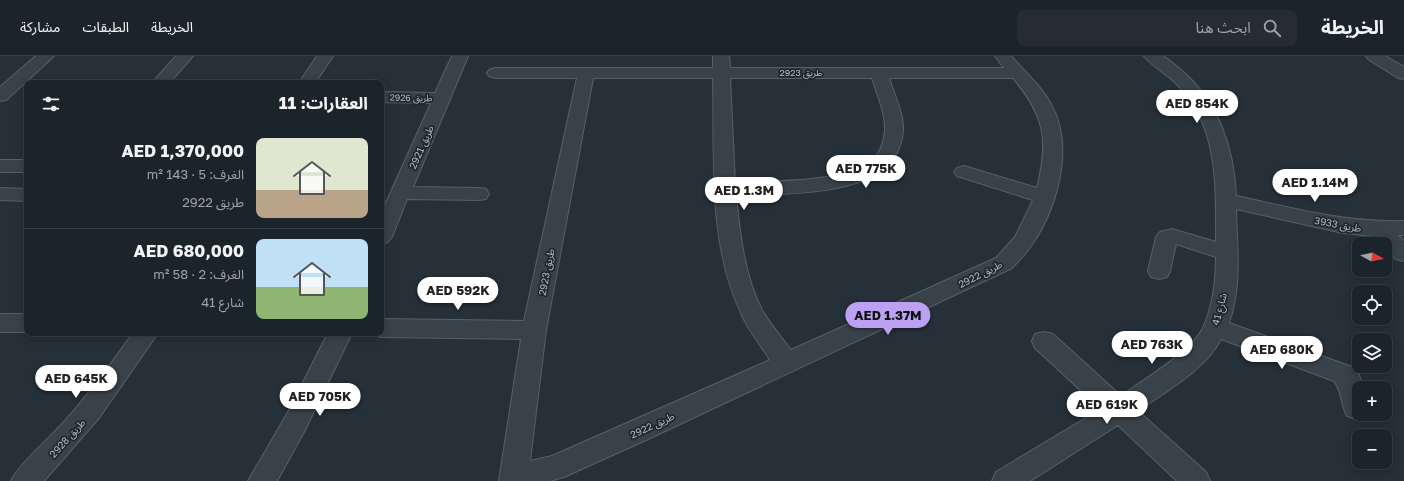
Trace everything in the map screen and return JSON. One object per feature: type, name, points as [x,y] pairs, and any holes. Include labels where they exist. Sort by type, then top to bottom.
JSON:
[{"type":"street","points":[[0,96],[46,56]]},
{"type":"street","points":[[163,80],[185,56]]},
{"type":"street","points":[[309,80],[324,56]]},
{"type":"street","name":"طريق 2921","points":[[384,225],[393,196],[442,98],[460,56]]},
{"type":"street","name":"شارع 41","points":[[1006,481],[1120,412],[1177,370],[1201,348],[1215,327],[1224,298],[1226,252],[1226,200],[1221,153],[1213,122],[1205,107],[1182,80],[1152,56]]},
{"type":"street","points":[[1374,56],[1404,73]]},
{"type":"street","points":[[721,64],[725,190],[731,246],[739,279],[752,313],[786,363]]},
{"type":"street","name":"طريق 2923","points":[[495,73],[586,73],[721,64],[879,73],[1010,65]]},
{"type":"street","name":"طريق 2922","points":[[514,478],[554,468],[637,432],[1004,263],[1022,243],[1036,218],[1044,197],[1052,152],[1051,126],[1043,106],[1010,65]]},
{"type":"street","name":"طريق 2923","points":[[514,478],[534,330],[586,73]]},
{"type":"street","points":[[725,190],[826,184],[855,177],[876,168],[890,149],[895,130],[879,73]]},
{"type":"street","points":[[0,96],[24,96]]},
{"type":"street","name":"طريق 2926","points":[[384,97],[442,98]]},
{"type":"street","points":[[0,166],[24,166]]},
{"type":"street","points":[[964,172],[1044,197]]},
{"type":"street","points":[[0,194],[24,194]]},
{"type":"street","points":[[393,196],[479,194]]},
{"type":"street","name":"طريق 3933","points":[[1226,200],[1343,226],[1380,229],[1404,228]]},
{"type":"street","points":[[1380,229],[1404,254]]},
{"type":"street","points":[[1159,271],[1167,237],[1172,236],[1226,252]]},
{"type":"street","points":[[0,323],[24,323]]},
{"type":"street","points":[[1215,327],[1343,374],[1350,382],[1352,391]]},
{"type":"street","points":[[384,328],[534,330]]},
{"type":"street","name":"طريق 2928","points":[[25,481],[64,442],[88,415],[144,336]]},
{"type":"street","points":[[262,481],[296,422],[339,336]]},
{"type":"street","points":[[1044,340],[1196,481]]}]
